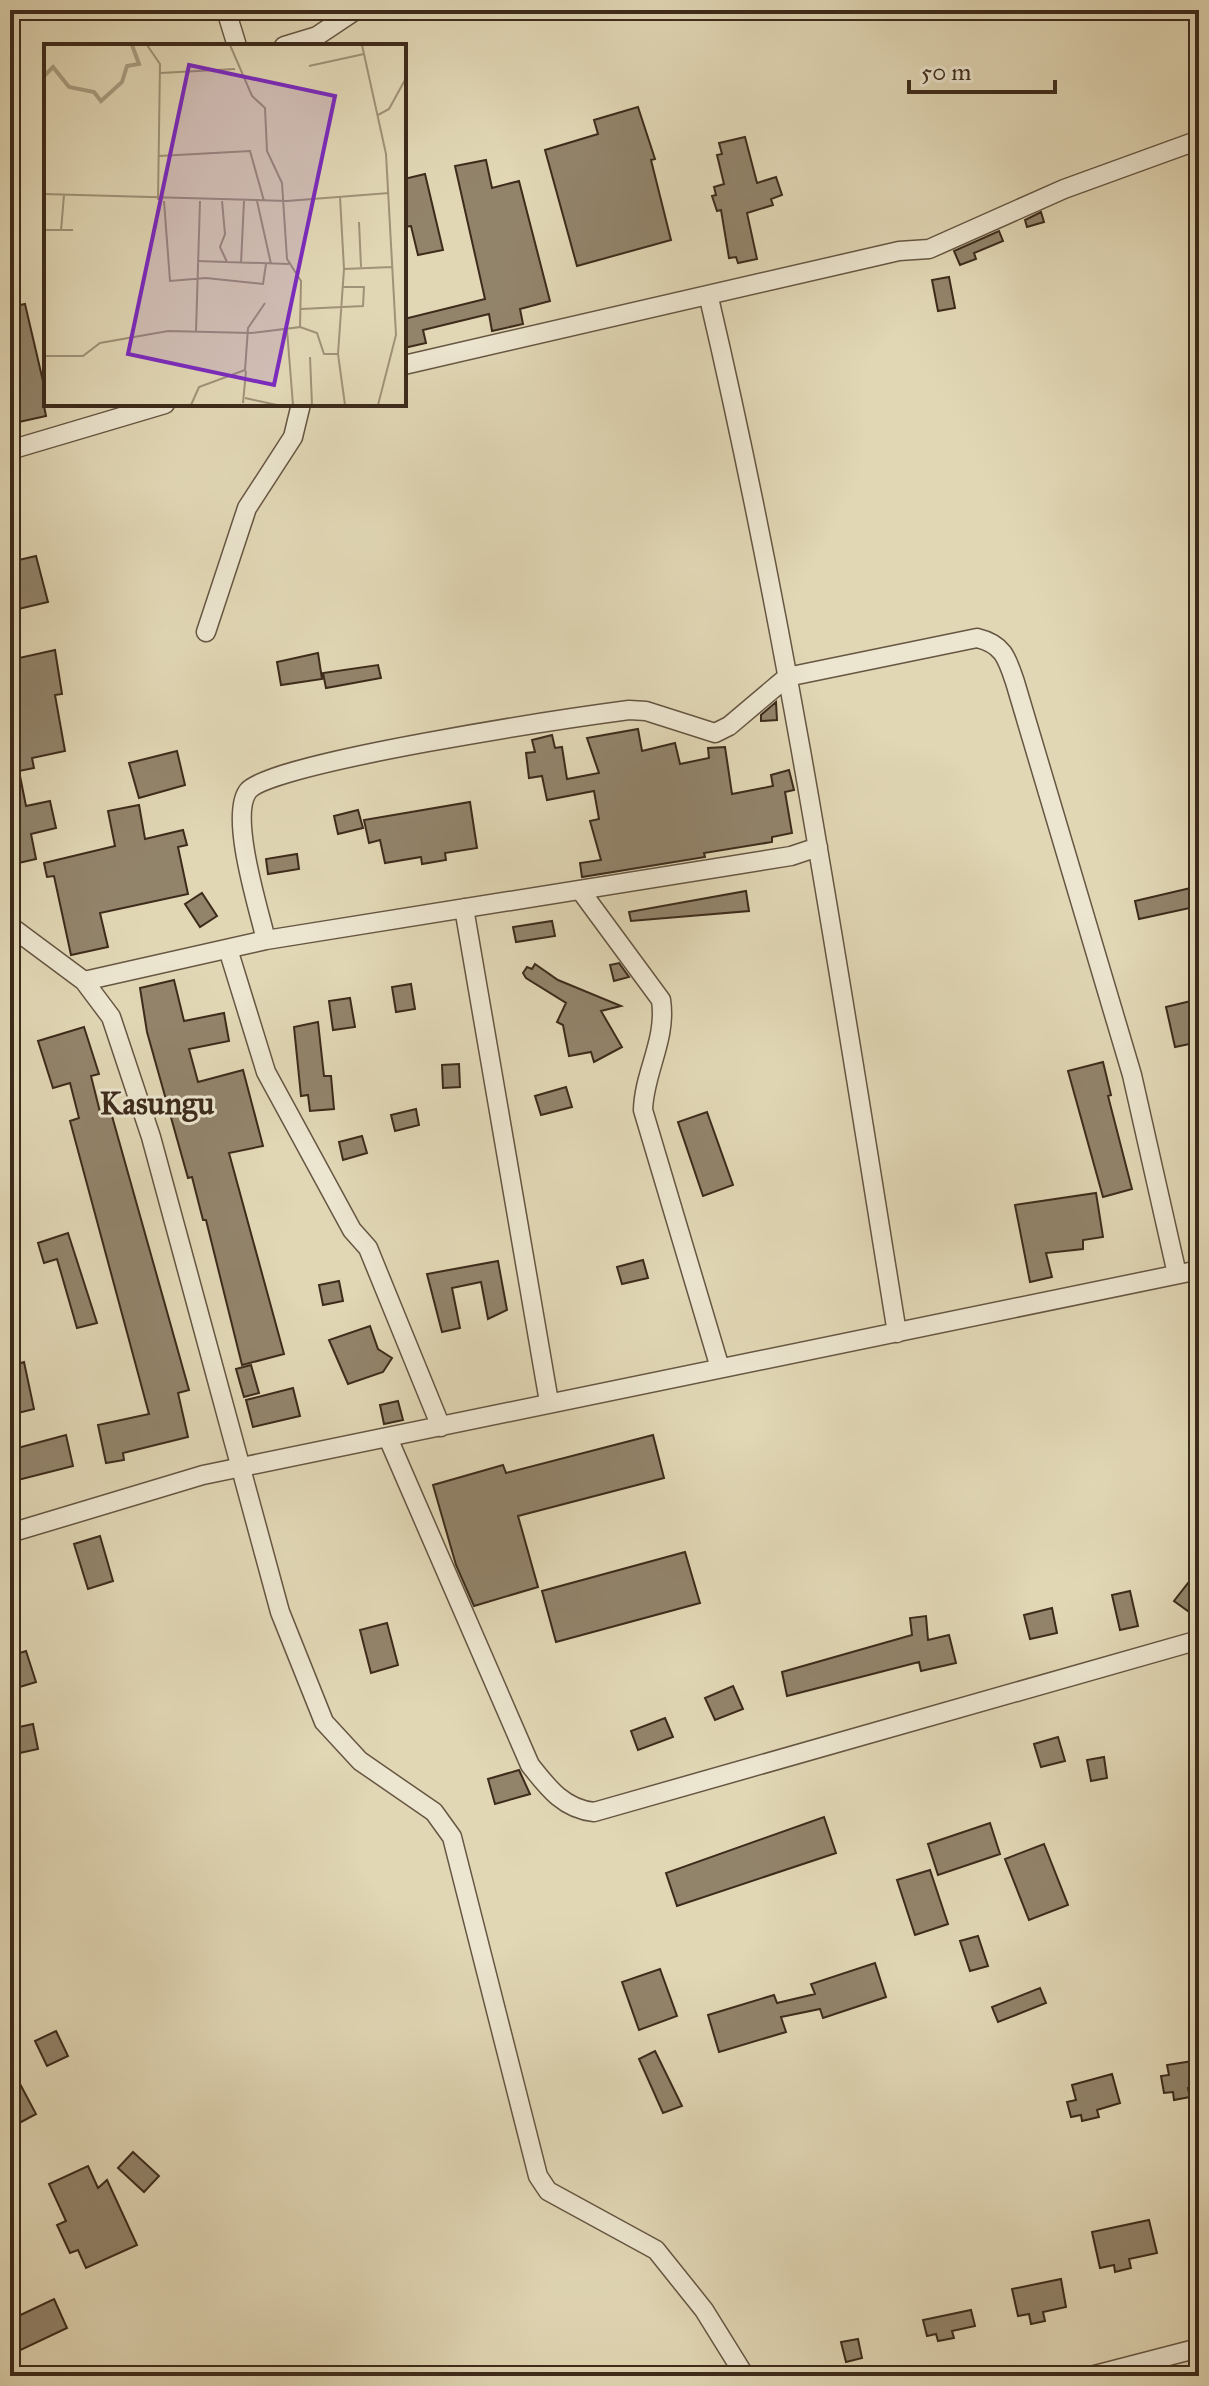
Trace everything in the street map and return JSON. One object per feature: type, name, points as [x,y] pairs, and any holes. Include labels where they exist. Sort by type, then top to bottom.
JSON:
[{"type":"street","points":[[226,10],[236,44]]},
{"type":"street","points":[[291,44],[317,36],[356,10]]},
{"type":"street","points":[[406,365],[709,298],[899,251],[929,249],[1064,189],[1199,140]]},
{"type":"street","points":[[709,298],[741,434],[818,847],[897,1333]]},
{"type":"street","points":[[10,450],[158,406]]},
{"type":"street","points":[[206,632],[247,508],[293,437],[301,406]]},
{"type":"street","points":[[266,940],[243,838],[246,792],[259,781],[351,757],[629,710],[646,711],[715,733],[729,726],[787,677],[977,638],[994,643],[1004,651],[1132,1075],[1177,1274]]},
{"type":"street","points":[[84,981],[266,940],[791,856],[818,847]]},
{"type":"street","points":[[580,890],[661,1000],[664,1020],[652,1074],[643,1092],[643,1110],[720,1368]]},
{"type":"street","points":[[464,908],[549,1402]]},
{"type":"street","points":[[10,926],[84,981],[111,1017],[151,1137],[280,1612],[324,1722],[360,1761],[434,1812],[452,1837],[538,2176],[548,2191],[656,2250],[704,2310],[745,2376]]},
{"type":"street","points":[[228,949],[266,1072],[352,1230],[368,1248],[441,1427]]},
{"type":"street","points":[[10,1533],[203,1475],[1199,1270]]},
{"type":"street","points":[[388,1438],[530,1765],[562,1801],[581,1810],[594,1812],[1199,1640]]},
{"type":"street","points":[[1091,2376],[1199,2348]]},
{"type":"building","points":[[638,107],[655,159],[651,160],[671,240],[577,266],[545,150],[598,134],[594,120]]},
{"type":"building","points":[[745,137],[757,183],[776,177],[782,195],[771,199],[773,205],[747,213],[757,259],[738,263],[736,257],[729,258],[721,210],[717,211],[712,196],[716,195],[714,187],[724,184],[717,155],[722,154],[719,143]]},
{"type":"building","points":[[486,160],[492,188],[519,181],[550,301],[520,309],[523,324],[492,331],[489,314],[423,330],[426,343],[406,348],[406,319],[485,299],[455,166]]},
{"type":"building","points":[[425,174],[443,250],[418,255],[411,226],[406,227],[406,179]]},
{"type":"building","points":[[1041,212],[1044,222],[1027,227],[1025,220]]},
{"type":"building","points":[[999,231],[1003,241],[974,253],[976,259],[960,265],[954,251]]},
{"type":"building","points":[[949,277],[955,308],[938,311],[932,280]]},
{"type":"building","points":[[25,304],[44,385],[46,416],[10,424],[10,307]]},
{"type":"building","points":[[36,556],[48,602],[10,611],[10,562]]},
{"type":"building","points":[[55,650],[62,694],[55,695],[65,751],[32,758],[34,768],[19,771],[26,806],[50,801],[56,828],[31,834],[36,859],[10,865],[10,660]]},
{"type":"building","points":[[318,653],[322,679],[281,685],[277,662]]},
{"type":"building","points":[[378,665],[381,678],[326,688],[323,673]]},
{"type":"building","points":[[776,702],[777,720],[761,721],[761,715]]},
{"type":"building","points":[[638,729],[642,751],[675,743],[680,764],[709,758],[708,748],[725,747],[732,794],[773,786],[771,775],[789,770],[794,790],[785,792],[792,833],[772,837],[772,842],[704,853],[705,857],[582,877],[580,863],[601,860],[590,821],[599,819],[594,791],[547,800],[542,776],[529,778],[526,753],[535,752],[532,740],[552,735],[555,748],[562,747],[567,779],[599,773],[587,738]]},
{"type":"building","points":[[177,751],[185,785],[139,798],[129,763]]},
{"type":"building","points":[[470,802],[477,848],[445,853],[446,860],[422,864],[421,857],[385,863],[380,840],[369,843],[364,820]]},
{"type":"building","points":[[139,805],[145,839],[183,830],[187,845],[178,847],[188,894],[100,913],[108,947],[71,955],[54,876],[47,877],[44,863],[115,846],[108,811]]},
{"type":"building","points":[[358,810],[363,828],[338,834],[334,816]]},
{"type":"building","points":[[297,854],[299,869],[268,874],[266,859]]},
{"type":"building","points":[[1199,886],[1199,906],[1139,919],[1135,901]]},
{"type":"building","points":[[746,891],[749,911],[631,921],[629,912]]},
{"type":"building","points":[[202,893],[217,916],[200,927],[185,904]]},
{"type":"building","points":[[552,921],[555,936],[516,942],[513,927]]},
{"type":"building","points":[[619,963],[629,977],[614,981],[610,965]]},
{"type":"building","points":[[535,964],[558,980],[621,1006],[601,1011],[622,1047],[594,1062],[591,1052],[569,1056],[563,1025],[557,1022],[566,1003],[526,978],[523,973]]},
{"type":"building","points":[[174,980],[184,1021],[224,1013],[229,1041],[189,1049],[198,1082],[243,1070],[263,1146],[229,1153],[284,1354],[242,1365],[206,1220],[203,1220],[192,1177],[188,1178],[147,1032],[140,988]]},
{"type":"building","points":[[411,984],[415,1009],[396,1012],[392,987]]},
{"type":"building","points":[[350,998],[355,1027],[333,1030],[329,1001]]},
{"type":"building","points":[[1199,999],[1199,1042],[1175,1047],[1166,1007]]},
{"type":"building","points":[[318,1022],[324,1076],[331,1076],[334,1109],[310,1111],[308,1095],[301,1096],[294,1027]]},
{"type":"building","points":[[84,1027],[99,1074],[91,1076],[100,1112],[110,1109],[189,1390],[178,1393],[188,1437],[123,1453],[124,1460],[106,1463],[98,1425],[149,1414],[70,1121],[79,1118],[70,1083],[53,1088],[38,1041]]},
{"type":"building","points":[[1103,1062],[1111,1095],[1108,1096],[1132,1189],[1103,1197],[1068,1071]]},
{"type":"building","points":[[459,1064],[460,1087],[443,1088],[442,1065]]},
{"type":"building","points":[[566,1087],[572,1107],[541,1115],[535,1096]]},
{"type":"building","points":[[416,1109],[419,1125],[395,1131],[391,1115]]},
{"type":"building","points":[[707,1112],[733,1185],[703,1196],[678,1122]]},
{"type":"building","points":[[362,1136],[367,1153],[343,1160],[339,1142]]},
{"type":"building","points":[[1096,1193],[1103,1237],[1083,1240],[1083,1249],[1046,1253],[1052,1277],[1030,1282],[1015,1205]]},
{"type":"building","points":[[68,1233],[97,1323],[77,1328],[57,1259],[44,1263],[38,1243]]},
{"type":"building","points":[[643,1260],[648,1278],[622,1284],[617,1267]]},
{"type":"building","points":[[498,1261],[507,1310],[488,1319],[481,1282],[452,1288],[460,1328],[442,1332],[427,1274]]},
{"type":"building","points":[[339,1281],[343,1301],[323,1305],[319,1285]]},
{"type":"building","points":[[370,1326],[378,1349],[392,1358],[383,1372],[348,1384],[329,1340]]},
{"type":"building","points":[[24,1362],[34,1409],[10,1415],[10,1366]]},
{"type":"building","points":[[251,1365],[259,1393],[244,1397],[236,1369]]},
{"type":"building","points":[[293,1388],[300,1416],[253,1427],[246,1400]]},
{"type":"building","points":[[398,1401],[403,1420],[384,1424],[380,1405]]},
{"type":"building","points":[[66,1435],[73,1466],[10,1482],[10,1450]]},
{"type":"building","points":[[653,1435],[664,1478],[518,1516],[538,1587],[474,1606],[456,1565],[433,1485],[503,1465],[506,1473]]},
{"type":"building","points":[[100,1536],[113,1581],[88,1589],[74,1544]]},
{"type":"building","points":[[685,1552],[700,1603],[556,1642],[542,1591]]},
{"type":"building","points":[[1199,1569],[1199,1619],[1174,1601]]},
{"type":"building","points":[[1130,1591],[1138,1626],[1120,1630],[1112,1595]]},
{"type":"building","points":[[1052,1608],[1057,1633],[1030,1639],[1024,1615]]},
{"type":"building","points":[[926,1616],[928,1640],[949,1635],[956,1663],[921,1671],[919,1662],[787,1696],[782,1672],[912,1635],[910,1618]]},
{"type":"building","points":[[387,1623],[398,1665],[371,1673],[360,1630]]},
{"type":"building","points":[[26,1651],[36,1682],[10,1690],[10,1656]]},
{"type":"building","points":[[733,1686],[743,1709],[715,1720],[705,1698]]},
{"type":"building","points":[[665,1718],[673,1737],[638,1750],[631,1731]]},
{"type":"building","points":[[33,1724],[38,1749],[15,1754],[10,1729]]},
{"type":"building","points":[[1058,1737],[1065,1761],[1041,1767],[1034,1744]]},
{"type":"building","points":[[1104,1757],[1107,1778],[1091,1781],[1087,1760]]},
{"type":"building","points":[[519,1770],[530,1794],[495,1804],[488,1779]]},
{"type":"building","points":[[824,1817],[836,1853],[677,1906],[666,1873]]},
{"type":"building","points":[[990,1823],[1000,1854],[938,1875],[928,1844]]},
{"type":"building","points":[[1044,1844],[1068,1905],[1029,1920],[1005,1859]]},
{"type":"building","points":[[930,1870],[948,1924],[915,1935],[897,1880]]},
{"type":"building","points":[[978,1936],[988,1966],[970,1971],[960,1941]]},
{"type":"building","points":[[875,1963],[886,1997],[823,2018],[820,2009],[781,2017],[786,2032],[719,2052],[708,2015],[774,1995],[777,2003],[815,1994],[811,1984]]},
{"type":"building","points":[[660,1969],[677,2016],[639,2030],[622,1982]]},
{"type":"building","points":[[1040,1988],[1046,2003],[998,2022],[992,2007]]},
{"type":"building","points":[[56,2031],[68,2056],[47,2066],[35,2041]]},
{"type":"building","points":[[655,2051],[682,2106],[663,2113],[639,2059]]},
{"type":"building","points":[[1199,2060],[1199,2086],[1188,2088],[1190,2097],[1174,2100],[1173,2092],[1164,2093],[1161,2076],[1169,2075],[1167,2065]]},
{"type":"building","points":[[10,2065],[36,2114],[10,2128]]},
{"type":"building","points":[[1112,2074],[1120,2103],[1097,2110],[1099,2117],[1082,2121],[1081,2115],[1071,2117],[1067,2102],[1076,2100],[1072,2085]]},
{"type":"building","points":[[133,2152],[159,2176],[144,2192],[118,2168]]},
{"type":"building","points":[[88,2166],[98,2188],[107,2180],[137,2245],[86,2268],[78,2250],[70,2253],[57,2225],[66,2221],[49,2184]]},
{"type":"building","points":[[1149,2220],[1157,2253],[1129,2259],[1131,2268],[1115,2272],[1114,2265],[1100,2268],[1092,2232]]},
{"type":"building","points":[[1061,2279],[1066,2307],[1043,2312],[1045,2321],[1031,2324],[1029,2314],[1018,2316],[1012,2289]]},
{"type":"building","points":[[54,2299],[67,2328],[10,2355],[10,2320]]},
{"type":"building","points":[[971,2310],[975,2326],[952,2331],[954,2338],[938,2341],[936,2334],[927,2336],[923,2320]]},
{"type":"building","points":[[858,2339],[862,2358],[846,2362],[841,2342]]},
{"type":"district","name":"Kasungu","points":[[157,1103]]}]
